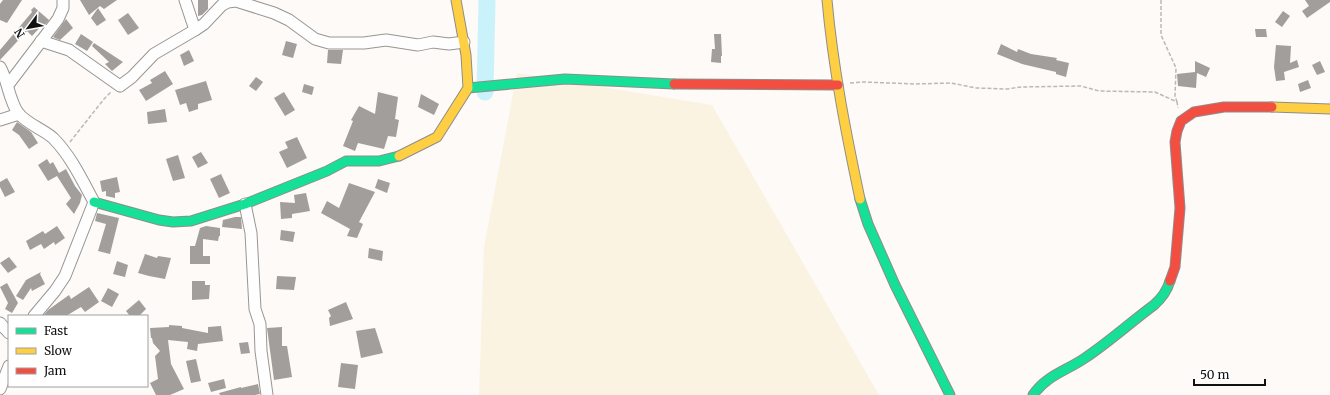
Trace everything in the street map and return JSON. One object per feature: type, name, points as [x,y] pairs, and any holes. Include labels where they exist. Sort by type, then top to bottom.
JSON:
[{"type":"street","points":[[8,84],[58,19],[63,8],[63,0]]},
{"type":"street","points":[[185,0],[195,30]]},
{"type":"street","points":[[0,67],[19,114],[51,136],[64,150],[94,202],[159,220],[173,222],[190,221],[245,204],[327,171],[341,162],[379,161],[394,158],[407,153],[437,137],[468,88],[464,42],[456,0]]},
{"type":"street","points":[[827,0],[830,33],[838,86],[860,200],[868,224],[895,285],[950,395]]},
{"type":"street","points":[[41,41],[69,50],[120,86],[132,77],[154,54],[204,24],[222,5],[228,2],[236,1],[274,13],[299,26],[316,39],[329,43],[364,43],[386,40],[418,45],[433,42],[449,44],[464,42]]},
{"type":"street","points":[[468,88],[565,79],[689,84],[838,86]]},
{"type":"street","points":[[1033,395],[1041,384],[1049,377],[1085,358],[1154,305],[1161,299],[1168,289],[1173,276],[1180,208],[1175,142],[1181,121],[1194,112],[1224,107],[1296,107],[1330,109]]},
{"type":"street","points":[[0,120],[19,114]]},
{"type":"street","points":[[35,315],[65,276],[94,202]]},
{"type":"street","points":[[245,204],[251,233],[255,309],[260,324],[261,351],[267,395]]},
{"type":"street","points":[[0,323],[8,332]]},
{"type":"street","points":[[0,389],[8,369]]},
{"type":"path","points":[[1161,0],[1161,35],[1176,68],[1175,96],[1181,121]]},
{"type":"path","points":[[838,86],[863,82],[915,84],[950,83],[976,88],[1007,89],[1021,87],[1081,86],[1099,91],[1155,92],[1177,102]]},
{"type":"path","points":[[64,150],[104,99],[120,86]]},
{"type":"shaded area","points":[[517,73],[712,105],[879,395],[479,395],[484,247]]},
{"type":"building","points":[[3,0],[22,0],[7,23],[0,20],[0,4]]},
{"type":"building","points":[[80,0],[117,0],[104,9],[100,6],[89,15]]},
{"type":"building","points":[[198,0],[208,0],[208,9],[202,15],[198,16]]},
{"type":"building","points":[[1305,0],[1330,0],[1330,2],[1307,18],[1302,11],[1309,6]]},
{"type":"building","points":[[34,7],[49,20],[32,36],[27,31],[0,60],[0,50],[32,12],[31,10]]},
{"type":"building","points":[[98,8],[106,20],[97,26],[91,18]]},
{"type":"building","points":[[1283,11],[1290,16],[1282,27],[1275,22]]},
{"type":"building","points":[[128,13],[139,28],[128,35],[118,20]]},
{"type":"building","points":[[66,19],[73,28],[60,40],[53,37]]},
{"type":"building","points":[[1255,29],[1266,29],[1267,37],[1256,37]]},
{"type":"building","points":[[81,34],[93,42],[87,51],[75,44]]},
{"type":"building","points":[[714,34],[721,34],[721,63],[711,62],[712,49],[715,49]]},
{"type":"building","points":[[286,41],[297,44],[293,58],[282,55]]},
{"type":"building","points":[[94,43],[123,62],[112,71],[105,64],[109,62],[92,46]]},
{"type":"building","points":[[1001,44],[1017,52],[1018,49],[1031,54],[1057,58],[1056,60],[1069,63],[1066,77],[1056,74],[1056,72],[1022,64],[997,54]]},
{"type":"building","points":[[1276,45],[1291,46],[1290,63],[1297,60],[1299,67],[1284,72],[1285,80],[1276,81],[1274,67]]},
{"type":"building","points":[[189,50],[194,61],[184,66],[180,55]]},
{"type":"building","points":[[328,50],[343,50],[341,64],[327,63]]},
{"type":"building","points":[[1195,61],[1210,68],[1206,77],[1197,73],[1196,88],[1178,86],[1177,74],[1195,72]]},
{"type":"building","points":[[1320,61],[1325,72],[1317,75],[1312,65]]},
{"type":"building","points":[[165,71],[173,84],[146,101],[139,90],[152,83],[150,80]]},
{"type":"building","points":[[256,77],[263,82],[256,91],[249,86]]},
{"type":"building","points":[[1308,80],[1311,88],[1300,92],[1298,84]]},
{"type":"building","points":[[206,81],[212,100],[198,104],[198,109],[189,112],[186,103],[180,105],[175,90]]},
{"type":"building","points":[[304,84],[314,87],[312,95],[302,92]]},
{"type":"building","points":[[284,92],[295,110],[285,116],[274,98]]},
{"type":"building","points":[[378,92],[398,97],[395,119],[399,120],[396,137],[388,136],[384,149],[358,143],[355,151],[343,146],[353,121],[351,120],[359,106],[375,114]]},
{"type":"building","points":[[421,94],[439,104],[434,115],[418,107]]},
{"type":"building","points":[[165,109],[167,122],[148,124],[147,112]]},
{"type":"building","points":[[17,122],[31,132],[38,143],[29,149],[19,135],[12,130]]},
{"type":"building","points":[[297,137],[307,158],[287,168],[279,152],[288,148],[285,142]]},
{"type":"building","points":[[201,152],[208,163],[198,168],[192,157]]},
{"type":"building","points":[[178,155],[185,178],[173,181],[166,159]]},
{"type":"building","points":[[47,159],[50,164],[53,162],[59,173],[66,169],[75,186],[82,195],[80,203],[74,214],[66,204],[71,198],[57,176],[48,181],[38,165]]},
{"type":"building","points":[[221,174],[230,193],[219,198],[210,179]]},
{"type":"building","points":[[117,177],[120,192],[115,193],[115,198],[106,196],[106,191],[102,192],[100,181]]},
{"type":"building","points":[[7,178],[15,192],[5,197],[0,187],[0,182]]},
{"type":"building","points":[[378,179],[390,183],[387,193],[375,188]]},
{"type":"building","points":[[349,183],[375,192],[359,222],[363,224],[357,238],[347,236],[350,229],[321,213],[327,201],[339,208]]},
{"type":"building","points":[[306,193],[310,211],[292,214],[292,218],[281,219],[280,202],[295,203],[294,195]]},
{"type":"building","points":[[97,213],[119,218],[110,254],[98,251],[106,224],[95,221]]},
{"type":"building","points":[[241,217],[242,229],[222,227],[223,220]]},
{"type":"building","points":[[57,226],[65,238],[55,245],[54,242],[44,249],[41,244],[30,250],[26,241],[43,231],[45,234]]},
{"type":"building","points":[[206,226],[220,228],[220,236],[218,241],[203,239],[203,256],[210,256],[210,264],[190,264],[190,246],[195,246],[200,228]]},
{"type":"building","points":[[281,230],[295,232],[293,242],[280,240]]},
{"type":"building","points":[[369,248],[383,251],[382,261],[368,258]]},
{"type":"building","points":[[145,254],[157,258],[158,256],[171,258],[165,279],[138,273]]},
{"type":"building","points":[[9,257],[17,267],[8,273],[0,263]]},
{"type":"building","points":[[117,261],[128,265],[125,277],[113,274]]},
{"type":"building","points":[[41,272],[40,274],[45,284],[32,291],[31,288],[23,300],[16,296],[26,280]]},
{"type":"building","points":[[277,276],[296,277],[294,290],[276,289]]},
{"type":"building","points":[[192,281],[205,281],[205,285],[210,285],[209,299],[192,300]]},
{"type":"building","points":[[7,283],[18,303],[12,313],[5,309],[8,303],[0,287]]},
{"type":"building","points":[[89,287],[99,302],[85,312],[81,307],[68,315],[44,315],[48,310],[69,295],[71,299]]},
{"type":"building","points":[[108,288],[119,294],[112,307],[101,301]]},
{"type":"building","points":[[139,300],[146,309],[140,315],[129,315],[126,311]]},
{"type":"building","points":[[346,302],[353,319],[330,326],[329,318],[331,316],[328,310]]},
{"type":"building","points":[[169,325],[182,326],[182,328],[208,333],[208,327],[221,326],[223,341],[198,344],[197,351],[187,349],[188,342],[168,340],[171,364],[184,389],[170,395],[156,395],[150,383],[158,379],[155,356],[160,351],[153,343],[150,328],[169,327]]},
{"type":"building","points":[[282,327],[282,346],[287,346],[292,377],[274,380],[267,328]]},
{"type":"building","points":[[375,328],[383,353],[361,358],[356,331]]},
{"type":"building","points":[[248,342],[250,353],[241,354],[239,343]]},
{"type":"building","points":[[196,359],[201,381],[191,383],[186,361]]},
{"type":"building","points":[[341,363],[358,365],[355,389],[338,387]]},
{"type":"building","points":[[224,379],[226,388],[211,392],[208,383]]},
{"type":"building","points":[[258,384],[260,394],[220,395],[219,393],[241,387]]},
{"type":"waterway","points":[[485,92],[487,0]]},
{"type":"traffic: fast","points":[[468,88],[565,79],[674,84]]},
{"type":"traffic: fast","points":[[94,202],[159,220],[173,222],[191,221],[245,204],[327,171],[346,161],[379,161],[399,156]]},
{"type":"traffic: fast","points":[[860,199],[868,224],[895,285],[950,395]]},
{"type":"traffic: fast","points":[[1033,395],[1044,383],[1094,352],[1154,305],[1164,294],[1170,281]]},
{"type":"traffic: slow","points":[[399,156],[437,137],[468,88],[466,55],[456,0]]},
{"type":"traffic: slow","points":[[827,0],[840,100],[860,199]]},
{"type":"traffic: slow","points":[[1272,107],[1330,109]]},
{"type":"traffic: jam","points":[[674,84],[838,85]]},
{"type":"traffic: jam","points":[[1170,281],[1175,267],[1180,208],[1175,142],[1181,121],[1194,112],[1224,107],[1272,107]]}]
